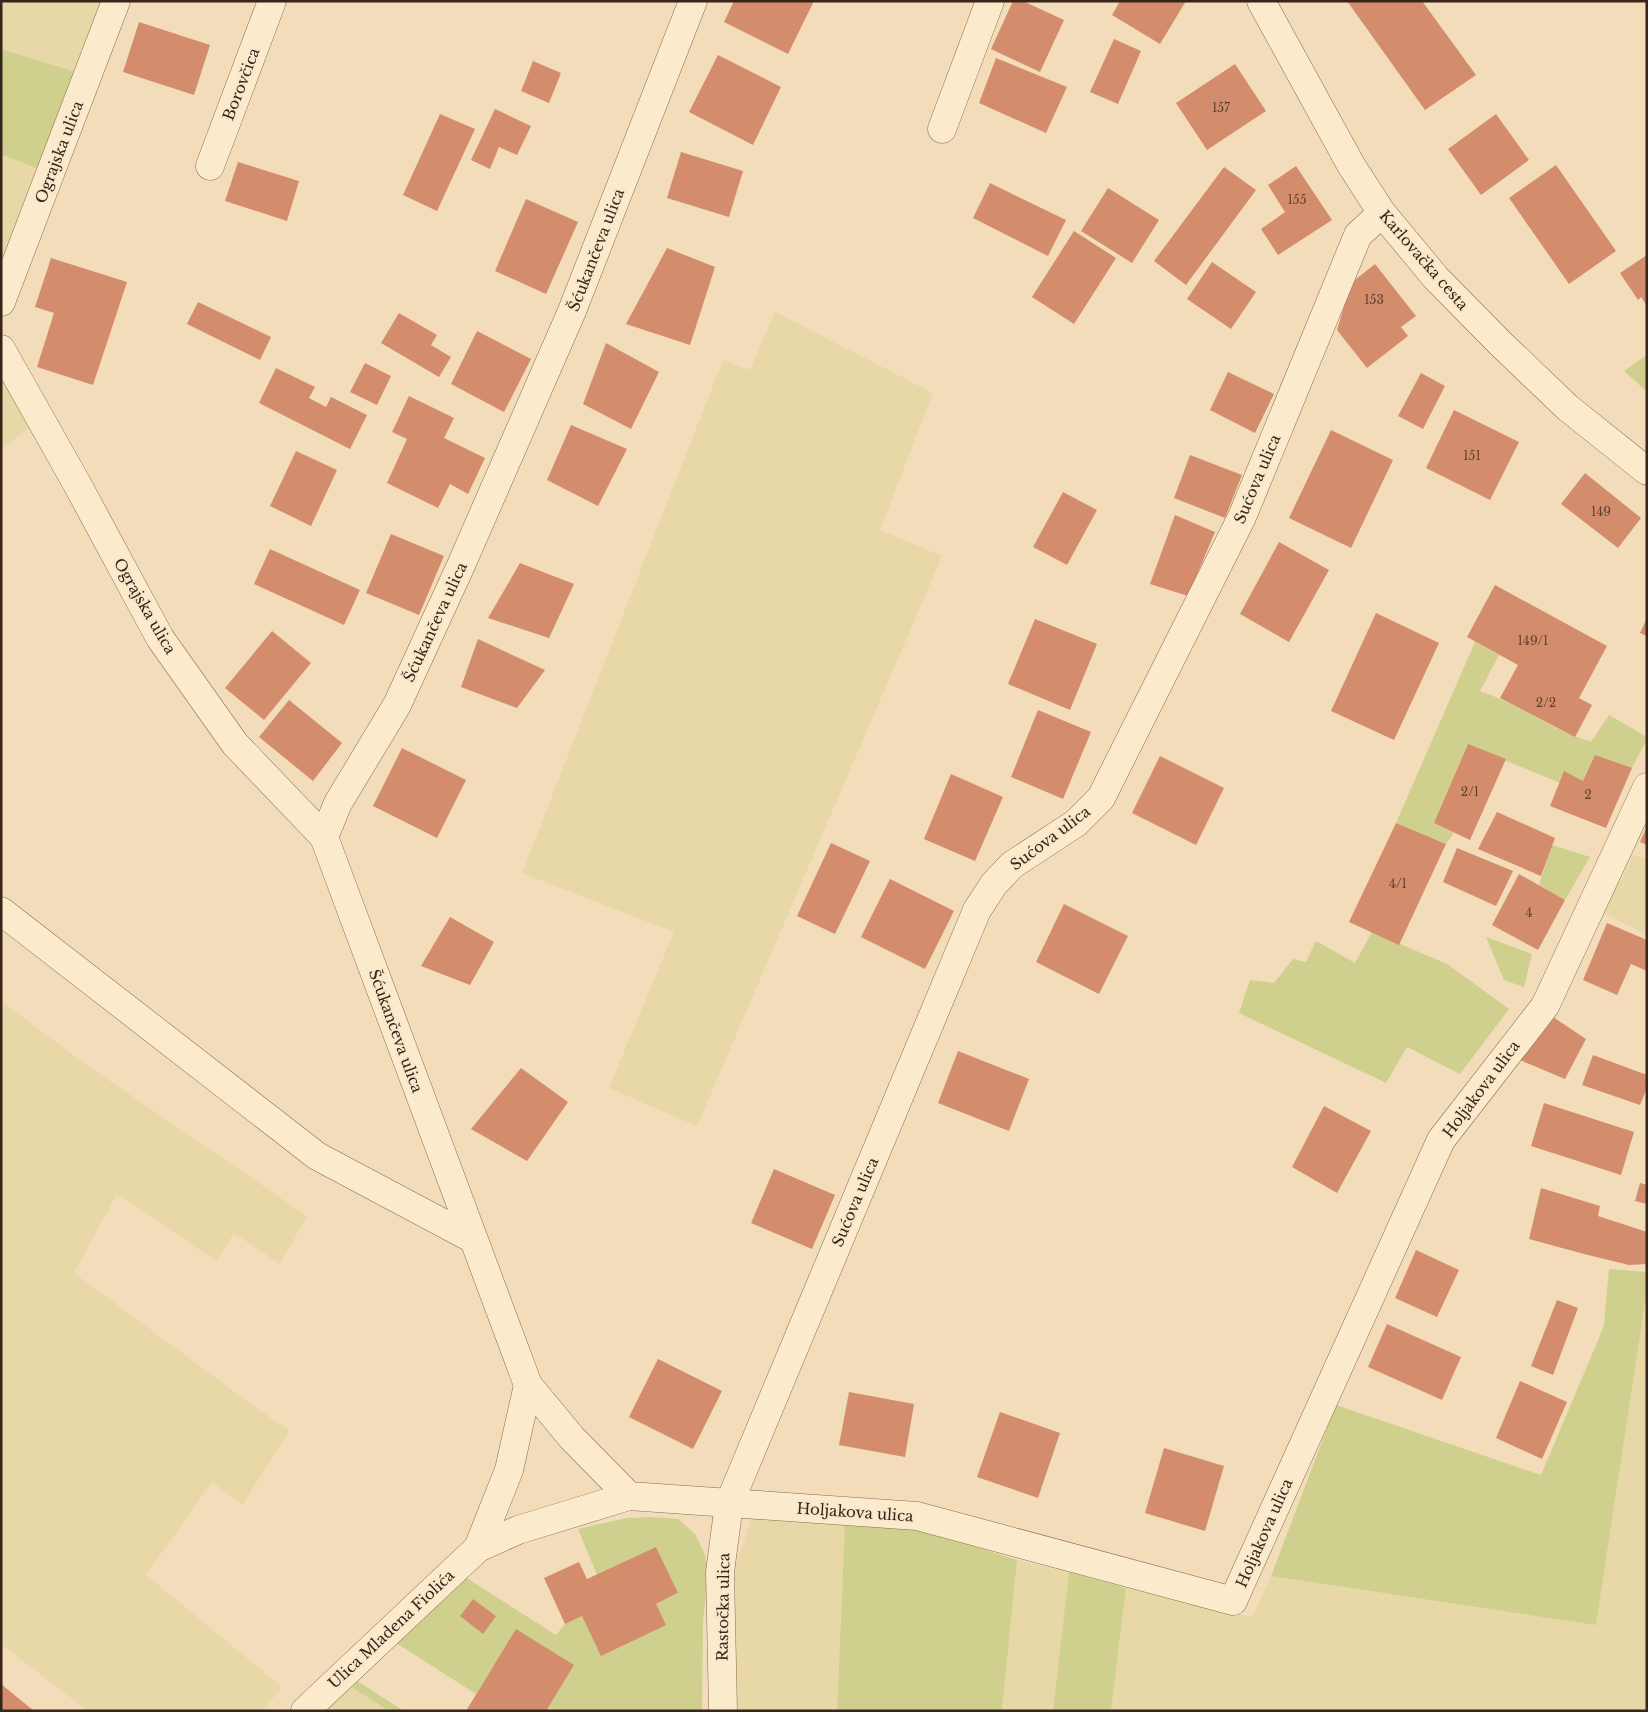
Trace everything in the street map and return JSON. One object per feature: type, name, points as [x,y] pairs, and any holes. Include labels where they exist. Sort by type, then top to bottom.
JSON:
[{"type":"street","name":"Ograjska ulica","points":[[1,302],[116,1]]},
{"type":"street","name":"Borovčica","points":[[210,166],[272,1]]},
{"type":"street","name":"Šćukančeva ulica","points":[[528,1385],[324,837],[338,803],[397,705],[466,554],[572,311],[693,1]]},
{"type":"street","points":[[942,129],[990,1]]},
{"type":"street","name":"Karlovačka cesta","points":[[1261,1],[1351,165],[1382,213],[1436,278],[1500,343],[1568,408],[1647,472]]},
{"type":"street","name":"Sućova ulica","points":[[728,1504],[978,910],[994,884],[1012,865],[1076,823],[1101,798],[1242,517],[1358,236],[1382,213]]},
{"type":"street","name":"Ograjska ulica","points":[[1,349],[76,482],[160,638],[235,744],[324,837]]},
{"type":"street","name":"Holjakova ulica","points":[[629,1496],[917,1516],[1233,1601],[1442,1140],[1545,1006],[1647,787]]},
{"type":"street","points":[[1,911],[317,1156],[473,1239]]},
{"type":"street","points":[[528,1385],[572,1438],[629,1496]]},
{"type":"street","name":"Ulica Mladena Fiolića","points":[[478,1548],[509,1470],[528,1385]]},
{"type":"street","name":"Ulica Mladena Fiolića","points":[[305,1711],[478,1548],[518,1530],[629,1496]]},
{"type":"street","name":"Rastočka ulica","points":[[723,1711],[720,1572],[728,1504]]},
{"type":"shaded area","points":[[1,1],[106,1],[79,73],[1,49]]},
{"type":"shaded area","points":[[1,154],[43,171],[1,283]]},
{"type":"shaded area","points":[[775,312],[933,393],[880,530],[942,556],[697,1126],[609,1088],[674,932],[522,873],[723,360],[750,370]]},
{"type":"shaded area","points":[[1,368],[33,425],[1,449]]},
{"type":"shaded area","points":[[1633,855],[1647,859],[1647,935],[1596,909],[1606,895],[1623,878]]},
{"type":"shaded area","points":[[1,1001],[88,1066],[307,1216],[280,1264],[234,1233],[216,1261],[117,1194],[74,1273],[290,1431],[242,1505],[212,1482],[146,1575],[282,1687],[262,1711],[88,1711],[1,1644]]},
{"type":"shaded area","points":[[1647,1290],[1647,1711],[1111,1711],[1126,1588],[1252,1617],[1271,1576],[1596,1625]]},
{"type":"shaded area","points":[[753,1515],[845,1523],[837,1711],[736,1711],[735,1568]]},
{"type":"shaded area","points":[[1017,1560],[1069,1572],[1053,1711],[1002,1711]]},
{"type":"shaded area","points":[[345,1683],[389,1711],[320,1711]]},
{"type":"green space","points":[[1,49],[79,73],[43,171],[1,154]]},
{"type":"green space","points":[[1647,355],[1647,392],[1624,371]]},
{"type":"green space","points":[[1475,642],[1499,655],[1480,691],[1494,696],[1563,731],[1591,742],[1609,715],[1647,737],[1647,739],[1632,768],[1583,781],[1564,772],[1560,783],[1468,745],[1435,823],[1454,833],[1446,844],[1396,823]]},
{"type":"green space","points":[[1552,845],[1590,857],[1565,900],[1539,885]]},
{"type":"green space","points":[[1372,932],[1447,964],[1509,1009],[1460,1074],[1407,1047],[1386,1083],[1239,1013],[1250,980],[1274,983],[1293,959],[1306,962],[1316,941],[1355,963]]},
{"type":"green space","points":[[1486,937],[1532,954],[1524,987],[1504,980]]},
{"type":"green space","points":[[1609,1269],[1647,1272],[1647,1290],[1596,1625],[1271,1576],[1336,1405],[1541,1475],[1604,1326]]},
{"type":"green space","points":[[627,1518],[678,1519],[695,1534],[705,1555],[708,1578],[703,1621],[702,1711],[546,1711],[516,1630],[476,1694],[393,1641],[465,1577],[556,1635],[565,1624],[582,1616],[656,1604],[678,1594],[656,1547],[597,1575],[578,1529]]},
{"type":"green space","points":[[845,1523],[906,1525],[1017,1560],[1002,1711],[837,1711]]},
{"type":"green space","points":[[1069,1572],[1126,1588],[1111,1711],[1053,1711]]},
{"type":"green space","points":[[351,1677],[404,1711],[389,1711],[345,1683]]},
{"type":"building","points":[[734,1],[814,1],[788,54],[724,22]]},
{"type":"building","points":[[1013,1],[1023,1],[1064,20],[1040,72],[991,49]]},
{"type":"building","points":[[1120,1],[1186,1],[1160,44],[1112,15]]},
{"type":"building","points":[[1347,1],[1422,1],[1476,75],[1425,110]]},
{"type":"building","points":[[139,22],[210,45],[194,95],[123,72]]},
{"type":"building","points":[[1114,39],[1141,51],[1118,104],[1090,92]]},
{"type":"building","points":[[718,55],[781,87],[753,145],[689,112]]},
{"type":"building","points":[[996,58],[1067,87],[1046,133],[979,103]]},
{"type":"building","points":[[533,61],[561,73],[549,103],[521,91]]},
{"type":"building","points":[[1235,64],[1266,111],[1207,150],[1176,103]]},
{"type":"building","points":[[495,109],[531,126],[517,155],[499,147],[490,169],[471,160]]},
{"type":"building","points":[[440,114],[475,129],[437,211],[403,195]]},
{"type":"building","points":[[1496,114],[1529,160],[1481,195],[1448,149]]},
{"type":"building","points":[[681,152],[743,171],[729,217],[667,198]]},
{"type":"building","points":[[238,162],[299,181],[287,221],[225,201]]},
{"type":"building","points":[[1556,165],[1616,251],[1569,284],[1509,198]]},
{"type":"building","points":[[1296,166],[1332,220],[1278,255],[1261,229],[1285,212],[1268,185]]},
{"type":"building","points":[[1224,167],[1256,190],[1186,285],[1154,261]]},
{"type":"building","points":[[990,183],[1066,220],[1048,256],[973,218]]},
{"type":"building","points":[[1108,188],[1159,220],[1132,263],[1081,231]]},
{"type":"building","points":[[526,199],[578,222],[546,294],[495,271]]},
{"type":"building","points":[[1074,231],[1116,258],[1074,324],[1032,297]]},
{"type":"building","points":[[667,248],[715,267],[690,345],[626,324]]},
{"type":"building","points":[[1647,255],[1647,306],[1641,297],[1638,300],[1620,273]]},
{"type":"building","points":[[51,258],[127,282],[93,385],[37,367],[54,313],[35,307]]},
{"type":"building","points":[[1212,262],[1256,292],[1231,329],[1187,299]]},
{"type":"building","points":[[1375,264],[1416,316],[1401,327],[1408,336],[1367,368],[1337,330],[1351,283]]},
{"type":"building","points":[[198,302],[271,337],[260,360],[187,324]]},
{"type":"building","points":[[399,313],[437,335],[431,345],[451,357],[439,377],[381,343]]},
{"type":"building","points":[[477,331],[531,359],[504,412],[451,384]]},
{"type":"building","points":[[606,343],[659,372],[631,429],[583,404]]},
{"type":"building","points":[[365,363],[391,376],[377,405],[350,392]]},
{"type":"building","points":[[276,368],[315,387],[309,398],[326,407],[331,397],[367,415],[350,449],[259,403]]},
{"type":"building","points":[[1228,372],[1274,394],[1255,433],[1210,410]]},
{"type":"building","points":[[1421,373],[1445,386],[1423,429],[1398,416]]},
{"type":"building","points":[[409,396],[454,418],[444,438],[485,458],[468,494],[450,484],[438,508],[387,483],[407,439],[392,432]]},
{"type":"building","points":[[1454,410],[1519,442],[1490,500],[1426,468]]},
{"type":"building","points":[[571,425],[627,449],[598,506],[547,480]]},
{"type":"building","points":[[1331,430],[1393,460],[1351,548],[1289,518]]},
{"type":"building","points":[[296,451],[337,470],[311,526],[270,506]]},
{"type":"building","points":[[1190,455],[1242,475],[1225,518],[1174,498]]},
{"type":"building","points":[[1585,473],[1641,518],[1618,548],[1561,504]]},
{"type":"building","points":[[1063,492],[1097,510],[1067,565],[1033,547]]},
{"type":"building","points":[[1175,515],[1215,532],[1188,596],[1150,584]]},
{"type":"building","points":[[391,534],[444,556],[419,615],[366,593]]},
{"type":"building","points":[[1279,542],[1329,570],[1289,642],[1240,614]]},
{"type":"building","points":[[270,549],[360,590],[344,625],[254,584]]},
{"type":"building","points":[[520,563],[574,584],[549,638],[488,618]]},
{"type":"building","points":[[1495,585],[1607,646],[1579,698],[1592,705],[1575,737],[1500,698],[1518,665],[1467,637]]},
{"type":"building","points":[[1376,613],[1439,643],[1394,740],[1331,711]]},
{"type":"building","points":[[1647,618],[1647,636],[1640,633]]},
{"type":"building","points":[[1035,619],[1097,644],[1070,710],[1008,684]]},
{"type":"building","points":[[272,631],[311,663],[264,720],[225,688]]},
{"type":"building","points":[[478,639],[545,670],[517,708],[461,687]]},
{"type":"building","points":[[289,700],[342,743],[313,781],[259,737]]},
{"type":"building","points":[[1038,710],[1091,732],[1063,799],[1011,777]]},
{"type":"building","points":[[1468,744],[1506,759],[1470,840],[1434,823]]},
{"type":"building","points":[[402,748],[466,780],[437,838],[373,806]]},
{"type":"building","points":[[1595,755],[1632,768],[1606,828],[1550,806],[1564,771],[1583,781]]},
{"type":"building","points":[[1160,756],[1224,788],[1196,845],[1132,813]]},
{"type":"building","points":[[951,774],[1003,797],[975,861],[924,839]]},
{"type":"building","points":[[1497,812],[1555,838],[1541,876],[1478,849]]},
{"type":"building","points":[[1396,823],[1446,844],[1399,945],[1349,922]]},
{"type":"building","points":[[1647,826],[1647,845],[1640,842]]},
{"type":"building","points":[[831,843],[870,861],[835,934],[797,916]]},
{"type":"building","points":[[1457,848],[1513,871],[1496,906],[1443,882]]},
{"type":"building","points":[[1519,874],[1565,900],[1538,950],[1492,925]]},
{"type":"building","points":[[890,879],[954,911],[925,969],[861,937]]},
{"type":"building","points":[[1064,904],[1128,936],[1099,994],[1036,962]]},
{"type":"building","points":[[450,917],[494,942],[470,985],[421,966]]},
{"type":"building","points":[[1607,923],[1647,940],[1647,971],[1631,964],[1617,995],[1583,980]]},
{"type":"building","points":[[1547,1013],[1586,1039],[1565,1079],[1520,1060]]},
{"type":"building","points":[[958,1051],[1029,1079],[1009,1131],[938,1103]]},
{"type":"building","points":[[1593,1055],[1647,1075],[1647,1088],[1640,1105],[1582,1085]]},
{"type":"building","points":[[521,1068],[568,1102],[527,1161],[471,1129]]},
{"type":"building","points":[[1544,1103],[1634,1132],[1621,1175],[1531,1146]]},
{"type":"building","points":[[1324,1106],[1371,1131],[1337,1193],[1292,1167]]},
{"type":"building","points":[[774,1169],[835,1195],[812,1249],[751,1223]]},
{"type":"building","points":[[1640,1183],[1647,1185],[1647,1204],[1635,1201]]},
{"type":"building","points":[[1541,1188],[1600,1206],[1598,1216],[1647,1232],[1647,1264],[1629,1265],[1529,1239]]},
{"type":"building","points":[[1416,1250],[1459,1270],[1437,1317],[1395,1298]]},
{"type":"building","points":[[1557,1300],[1578,1308],[1553,1375],[1531,1366]]},
{"type":"building","points":[[1387,1324],[1461,1357],[1442,1400],[1368,1367]]},
{"type":"building","points":[[658,1359],[722,1391],[693,1449],[629,1417]]},
{"type":"building","points":[[1520,1381],[1567,1402],[1542,1459],[1496,1438]]},
{"type":"building","points":[[849,1392],[914,1404],[905,1457],[839,1445]]},
{"type":"building","points":[[1000,1412],[1060,1433],[1038,1498],[977,1477]]},
{"type":"building","points":[[1164,1448],[1224,1466],[1205,1531],[1145,1513]]},
{"type":"building","points":[[656,1547],[678,1593],[656,1604],[666,1625],[601,1656],[582,1616],[565,1624],[544,1578],[579,1562],[587,1579]]},
{"type":"building","points":[[473,1599],[496,1616],[483,1634],[460,1616]]},
{"type":"building","points":[[516,1629],[574,1665],[546,1711],[466,1711]]},
{"type":"building","points":[[1,1684],[34,1711],[1,1711]]}]
